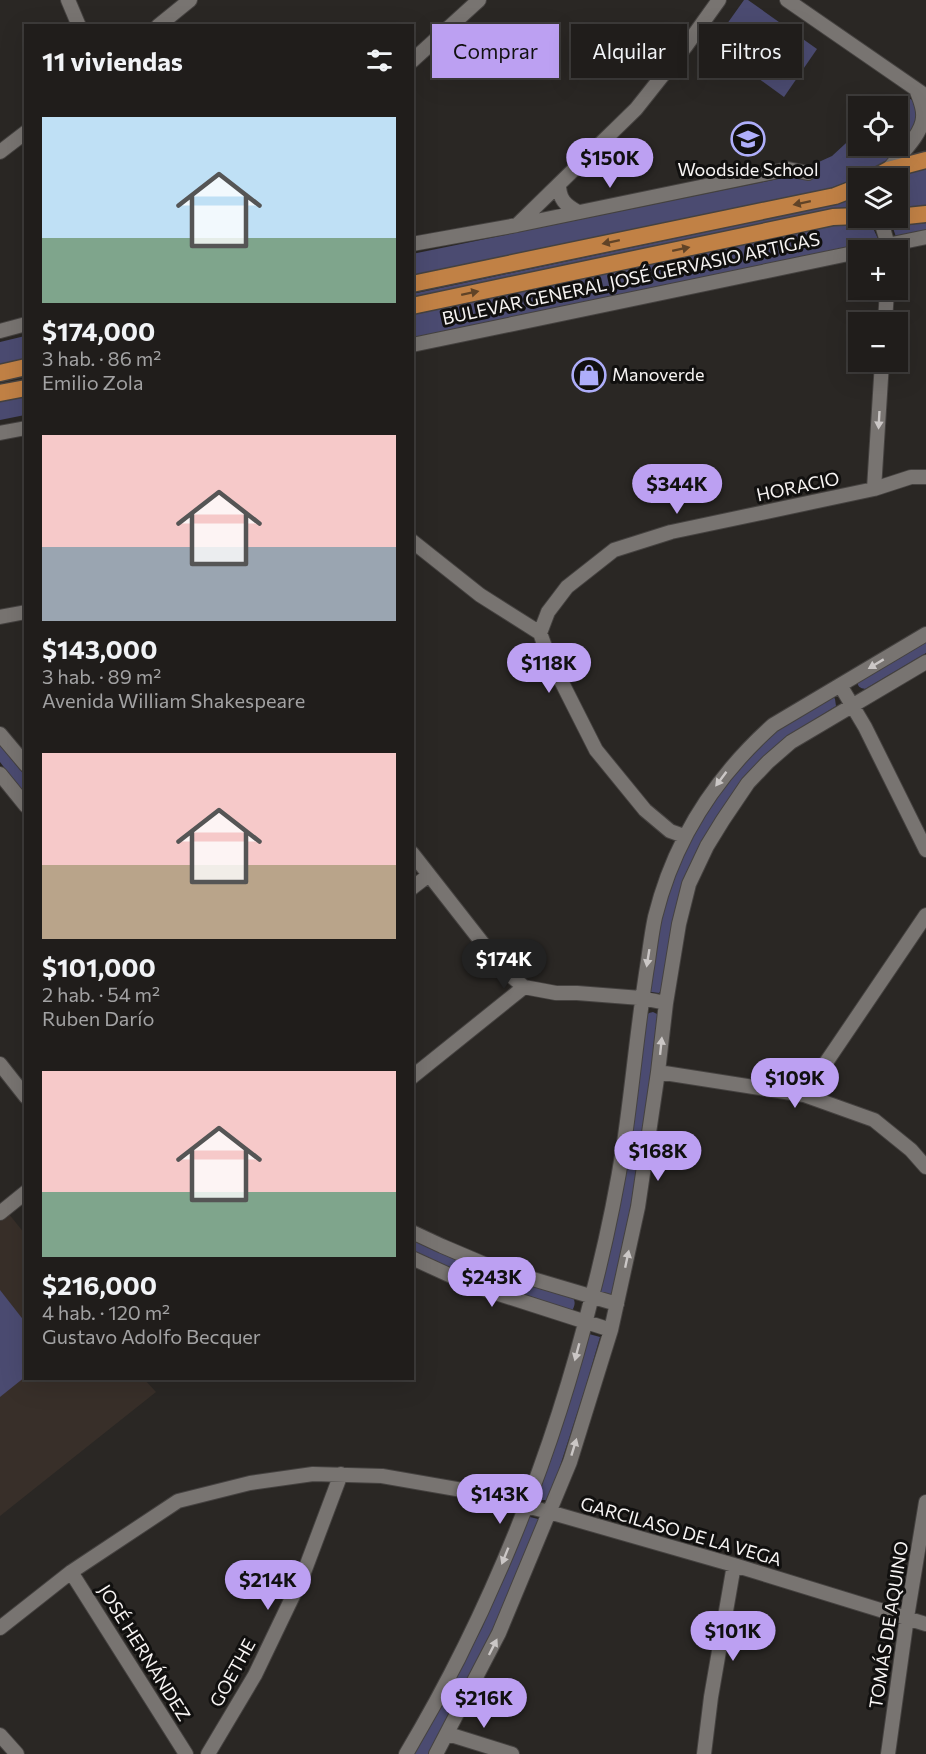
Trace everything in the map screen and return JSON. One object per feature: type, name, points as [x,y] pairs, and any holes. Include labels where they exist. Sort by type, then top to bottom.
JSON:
[{"type":"main road","points":[[903,168],[926,160]]},
{"type":"main road","points":[[414,284],[836,196],[848,191]]},
{"type":"main road","points":[[908,216],[926,214]]},
{"type":"main road","name":"BULEVAR GENERAL JOSÉ GERVASIO ARTIGAS","points":[[414,306],[833,217],[848,216]]},
{"type":"main road","points":[[0,373],[24,367]]},
{"type":"main road","points":[[0,393],[24,388]]},
{"type":"street","points":[[68,0],[77,24]]},
{"type":"street","points":[[160,24],[190,0]]},
{"type":"street","points":[[414,59],[479,0]]},
{"type":"street","points":[[517,225],[636,109],[719,0]]},
{"type":"street","points":[[787,0],[921,92],[924,118],[920,129],[890,168]]},
{"type":"street","points":[[0,152],[24,134]]},
{"type":"street","points":[[414,244],[517,225],[788,169],[808,173]]},
{"type":"street","points":[[559,184],[566,206],[578,212]]},
{"type":"street","points":[[908,242],[926,237]]},
{"type":"street","name":"BULEVAR GENERAL JOSÉ GERVASIO ARTIGAS","points":[[414,345],[848,254]]},
{"type":"street","points":[[0,331],[24,325]]},
{"type":"street","points":[[874,489],[881,372]]},
{"type":"street","points":[[0,433],[24,428]]},
{"type":"street","name":"HORACIO","points":[[540,633],[548,612],[567,587],[614,550],[671,532],[874,489],[911,477],[926,477]]},
{"type":"street","points":[[414,543],[480,595],[540,633],[552,664],[596,750],[645,810],[670,831],[684,836]]},
{"type":"street","points":[[0,617],[24,612]]},
{"type":"street","points":[[406,1754],[476,1625],[525,1506],[568,1384],[592,1296],[624,1143],[641,998],[655,917],[684,836],[709,795],[733,764],[773,725],[926,634]]},
{"type":"street","points":[[436,1754],[500,1633],[570,1462],[610,1330],[638,1207],[666,1002],[679,924],[689,884],[707,846],[748,783],[768,762],[791,742],[926,662]]},
{"type":"street","points":[[840,684],[865,726],[926,850]]},
{"type":"street","points":[[0,734],[24,763]]},
{"type":"street","points":[[0,774],[24,804]]},
{"type":"street","points":[[414,856],[502,969],[524,987],[556,993],[641,998],[666,1002]]},
{"type":"street","points":[[414,886],[429,875]]},
{"type":"street","points":[[804,1095],[926,915]]},
{"type":"street","points":[[414,1075],[524,987]]},
{"type":"street","points":[[0,1064],[24,1094]]},
{"type":"street","points":[[658,1072],[804,1095],[874,1120],[911,1150],[926,1167]]},
{"type":"street","points":[[3,1211],[24,1194]]},
{"type":"street","points":[[414,1233],[489,1266],[617,1304]]},
{"type":"street","points":[[414,1259],[471,1285],[610,1330]]},
{"type":"street","name":"GARCILASO DE LA VEGA","points":[[0,1628],[71,1572],[178,1501],[250,1483],[313,1474],[382,1476],[468,1491],[734,1565],[926,1624]]},
{"type":"street","name":"GOETHE","points":[[208,1754],[255,1675],[303,1575],[341,1474]]},
{"type":"street","name":"TOMÁS DE AQUINO","points":[[888,1754],[926,1502]]},
{"type":"street","points":[[704,1754],[711,1697],[734,1565]]},
{"type":"street","name":"JOSÉ HERNÁNDEZ","points":[[71,1572],[186,1754]]},
{"type":"street","points":[[448,1734],[512,1754]]},
{"type":"street","points":[[0,1735],[17,1754]]},
{"type":"shaded area","points":[[744,0],[748,0],[782,24],[727,24]]},
{"type":"shaded area","points":[[802,38],[817,49],[802,71]]},
{"type":"shaded area","points":[[758,78],[797,78],[784,97]]},
{"type":"shaded area","points":[[908,97],[917,108],[916,126],[908,136]]},
{"type":"shaded area","points":[[848,141],[848,156],[893,156],[874,168],[848,168],[848,181],[820,192],[414,279],[414,254],[778,179],[813,177],[814,171],[810,166],[832,156]]},
{"type":"shaded area","points":[[926,168],[926,208],[908,209],[908,173]]},
{"type":"shaded area","points":[[848,199],[848,211],[414,298],[414,294],[834,205]]},
{"type":"shaded area","points":[[926,223],[926,234],[896,237],[893,228],[908,228],[908,225]]},
{"type":"shaded area","points":[[817,226],[873,228],[879,240],[848,240],[848,247],[414,338],[414,314]]},
{"type":"shaded area","points":[[24,336],[24,361],[0,366],[0,342]]},
{"type":"shaded area","points":[[24,396],[24,415],[0,420],[0,402]]},
{"type":"shaded area","points":[[926,639],[926,653],[865,689],[859,686],[857,681]]},
{"type":"shaded area","points":[[833,696],[836,706],[785,738],[765,756],[684,881],[673,921],[662,989],[659,993],[651,992],[648,988],[661,919],[672,877],[689,839],[714,799],[738,767],[777,728]]},
{"type":"shaded area","points":[[0,744],[24,775],[24,794],[0,762]]},
{"type":"shaded area","points":[[653,1012],[658,1018],[642,1147],[613,1296],[599,1293],[646,1016]]},
{"type":"shaded area","points":[[0,1203],[24,1233],[24,1380],[145,1380],[156,1392],[0,1516]]},
{"type":"shaded area","points":[[414,1239],[572,1296],[575,1302],[572,1311],[566,1312],[464,1275],[414,1251]]},
{"type":"shaded area","points":[[0,1290],[24,1321],[24,1378],[0,1397]]},
{"type":"shaded area","points":[[589,1334],[600,1337],[585,1389],[550,1497],[541,1500],[537,1493]]},
{"type":"shaded area","points":[[530,1517],[538,1519],[538,1525],[493,1632],[428,1754],[414,1754],[482,1628]]},
{"type":"place","name":"Woodside School","points":[[748,139]]},
{"type":"place","name":"Manoverde","points":[[589,375]]}]
